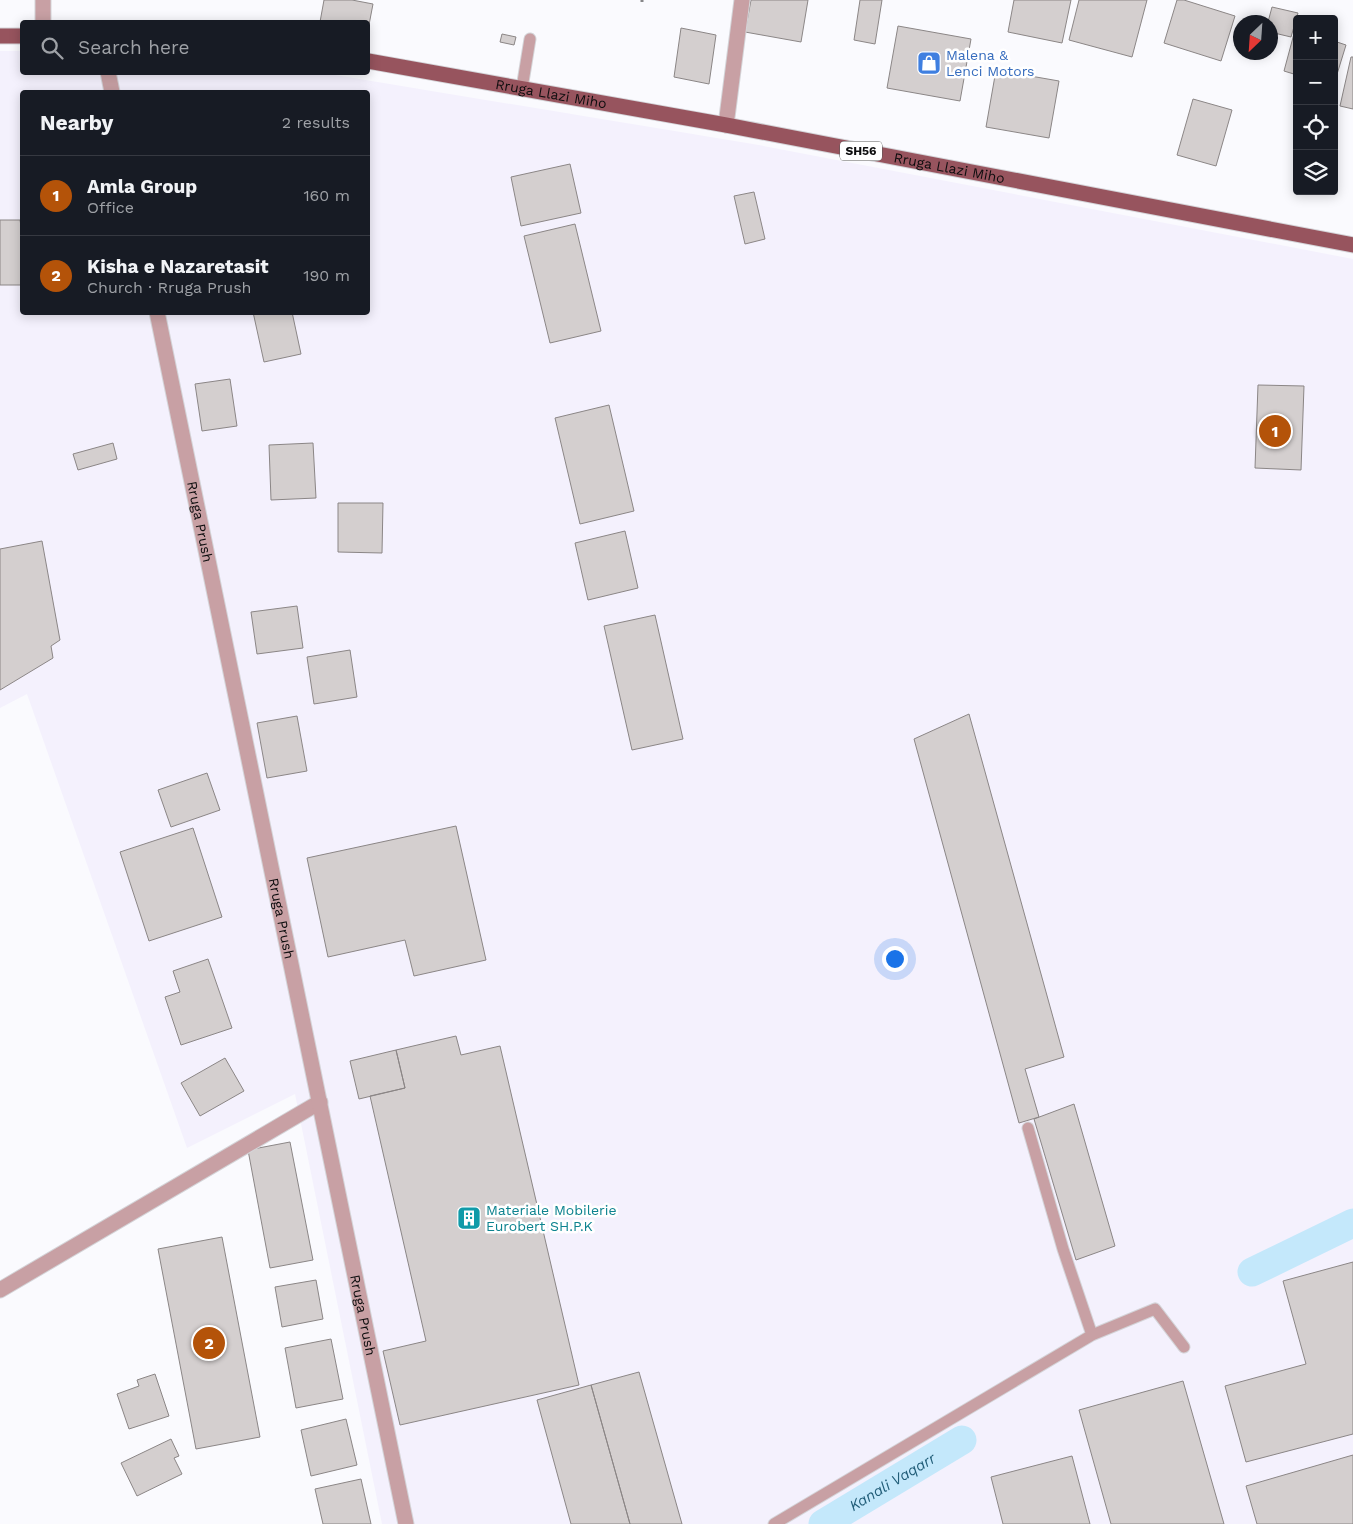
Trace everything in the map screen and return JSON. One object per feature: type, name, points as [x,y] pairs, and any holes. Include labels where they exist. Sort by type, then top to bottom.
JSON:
[{"type":"main road","points":[[0,36],[20,36]]},
{"type":"main road","name":"Rruga Llazi Miho","points":[[370,61],[726,125],[1353,245]]},
{"type":"street","points":[[43,0],[43,20]]},
{"type":"street","points":[[726,125],[742,0]]},
{"type":"street","points":[[109,75],[112,90]]},
{"type":"street","name":"Rruga Prush","points":[[159,315],[406,1524]]},
{"type":"street","points":[[0,1290],[320,1102]]},
{"type":"lane","points":[[522,88],[530,39]]},
{"type":"lane","points":[[1028,1128],[1064,1250],[1092,1334]]},
{"type":"lane","points":[[774,1524],[1092,1334],[1155,1309],[1184,1346]]},
{"type":"shaded area","points":[[0,51],[20,51],[20,75],[335,75],[753,144],[1353,259],[1353,1524],[382,1524],[295,1094],[187,1148],[27,694],[0,708]]},
{"type":"building","points":[[324,0],[352,0],[373,4],[370,20],[320,20]]},
{"type":"building","points":[[751,0],[808,0],[801,42],[745,32]]},
{"type":"building","points":[[860,0],[882,0],[875,44],[854,40]]},
{"type":"building","points":[[1014,0],[1071,0],[1062,43],[1008,32]]},
{"type":"building","points":[[1079,0],[1147,0],[1132,57],[1069,40]]},
{"type":"building","points":[[1177,0],[1184,0],[1233,15],[1233,22],[1221,61],[1164,43]]},
{"type":"building","points":[[1272,7],[1298,13],[1297,15],[1293,15],[1291,37],[1278,34],[1278,15],[1270,15]]},
{"type":"building","name":"Malena & Lenci Motors","points":[[898,26],[971,39],[960,101],[887,88]]},
{"type":"building","points":[[681,28],[716,35],[709,84],[674,77]]},
{"type":"building","points":[[502,34],[516,37],[514,45],[500,42]]},
{"type":"building","points":[[1293,37],[1293,74],[1284,71]]},
{"type":"building","points":[[1338,42],[1346,45],[1338,71]]},
{"type":"building","points":[[1351,57],[1353,57],[1353,109],[1340,106]]},
{"type":"building","points":[[996,70],[1059,81],[1049,138],[986,127]]},
{"type":"building","points":[[1193,99],[1232,110],[1216,166],[1177,155]]},
{"type":"building","points":[[570,164],[581,213],[521,226],[511,177]]},
{"type":"building","points":[[754,192],[765,239],[745,244],[734,196]]},
{"type":"building","points":[[0,220],[20,220],[20,285],[0,285]]},
{"type":"building","points":[[575,224],[601,331],[550,343],[524,236]]},
{"type":"building","points":[[254,315],[293,315],[301,354],[264,362]]},
{"type":"building","points":[[230,379],[237,426],[202,431],[195,384]]},
{"type":"building","points":[[1258,385],[1304,386],[1301,470],[1255,468]]},
{"type":"building","points":[[609,405],[634,511],[580,524],[555,418]]},
{"type":"building","points":[[113,443],[117,459],[78,470],[73,454]]},
{"type":"building","points":[[313,443],[316,498],[271,500],[269,445]]},
{"type":"building","points":[[338,503],[383,503],[382,553],[338,552]]},
{"type":"building","points":[[625,531],[638,588],[588,600],[575,543]]},
{"type":"building","points":[[42,541],[60,640],[51,646],[53,658],[0,690],[0,549]]},
{"type":"building","points":[[297,606],[303,648],[257,654],[251,612]]},
{"type":"building","points":[[655,615],[683,739],[632,750],[604,626]]},
{"type":"building","points":[[350,650],[357,697],[314,704],[307,657]]},
{"type":"building","points":[[969,714],[1064,1057],[1025,1069],[1039,1117],[1019,1123],[914,739]]},
{"type":"building","points":[[297,716],[307,771],[267,778],[257,723]]},
{"type":"building","points":[[207,773],[220,810],[171,827],[158,790]]},
{"type":"building","points":[[456,826],[486,960],[414,976],[405,940],[328,957],[307,858]]},
{"type":"building","points":[[193,828],[222,917],[149,941],[120,852]]},
{"type":"building","points":[[208,959],[232,1028],[181,1045],[165,997],[180,992],[173,971]]},
{"type":"building","name":"Materiale Mobilerie Eurobert SH.P.K","points":[[456,1036],[461,1055],[500,1046],[579,1385],[400,1425],[383,1351],[426,1341],[370,1096],[405,1088],[396,1050]]},
{"type":"building","points":[[396,1050],[405,1088],[359,1099],[350,1061]]},
{"type":"building","points":[[225,1058],[244,1091],[200,1116],[181,1083]]},
{"type":"building","points":[[1074,1104],[1115,1246],[1076,1260],[1034,1119]]},
{"type":"building","points":[[290,1142],[313,1260],[270,1268],[248,1150]]},
{"type":"building","points":[[222,1237],[260,1437],[196,1449],[158,1249]]},
{"type":"building","points":[[1353,1262],[1353,1434],[1246,1462],[1225,1386],[1306,1364],[1283,1281]]},
{"type":"building","points":[[316,1280],[323,1319],[282,1327],[275,1287]]},
{"type":"building","points":[[331,1339],[343,1399],[296,1408],[285,1348]]},
{"type":"building","points":[[639,1372],[682,1524],[630,1524],[591,1385]]},
{"type":"building","points":[[155,1374],[169,1416],[129,1429],[117,1394],[139,1386],[137,1380]]},
{"type":"building","points":[[1183,1381],[1224,1524],[1111,1524],[1079,1410]]},
{"type":"building","points":[[591,1385],[630,1524],[571,1524],[537,1400]]},
{"type":"building","points":[[346,1419],[357,1465],[311,1476],[301,1430]]},
{"type":"building","points":[[171,1439],[179,1456],[174,1458],[182,1474],[137,1496],[121,1463]]},
{"type":"building","points":[[1353,1455],[1353,1524],[1257,1524],[1246,1486]]},
{"type":"building","points":[[1072,1456],[1090,1524],[1003,1524],[991,1477]]},
{"type":"building","points":[[361,1479],[371,1524],[323,1524],[315,1489]]},
{"type":"waterway","name":"Kanali Vaqarr","points":[[1252,1272],[1353,1223]]},
{"type":"waterway","name":"Kanali Vaqarr","points":[[823,1524],[962,1440]]},
{"type":"place","name":"Malena & Lenci Motors","points":[[929,63]]},
{"type":"place","name":"Amla Group","points":[[1275,431]]},
{"type":"place","name":"Materiale Mobilerie Eurobert SH.P.K","points":[[469,1218]]},
{"type":"place","name":"Kisha e Nazaretasit","points":[[209,1343]]}]
